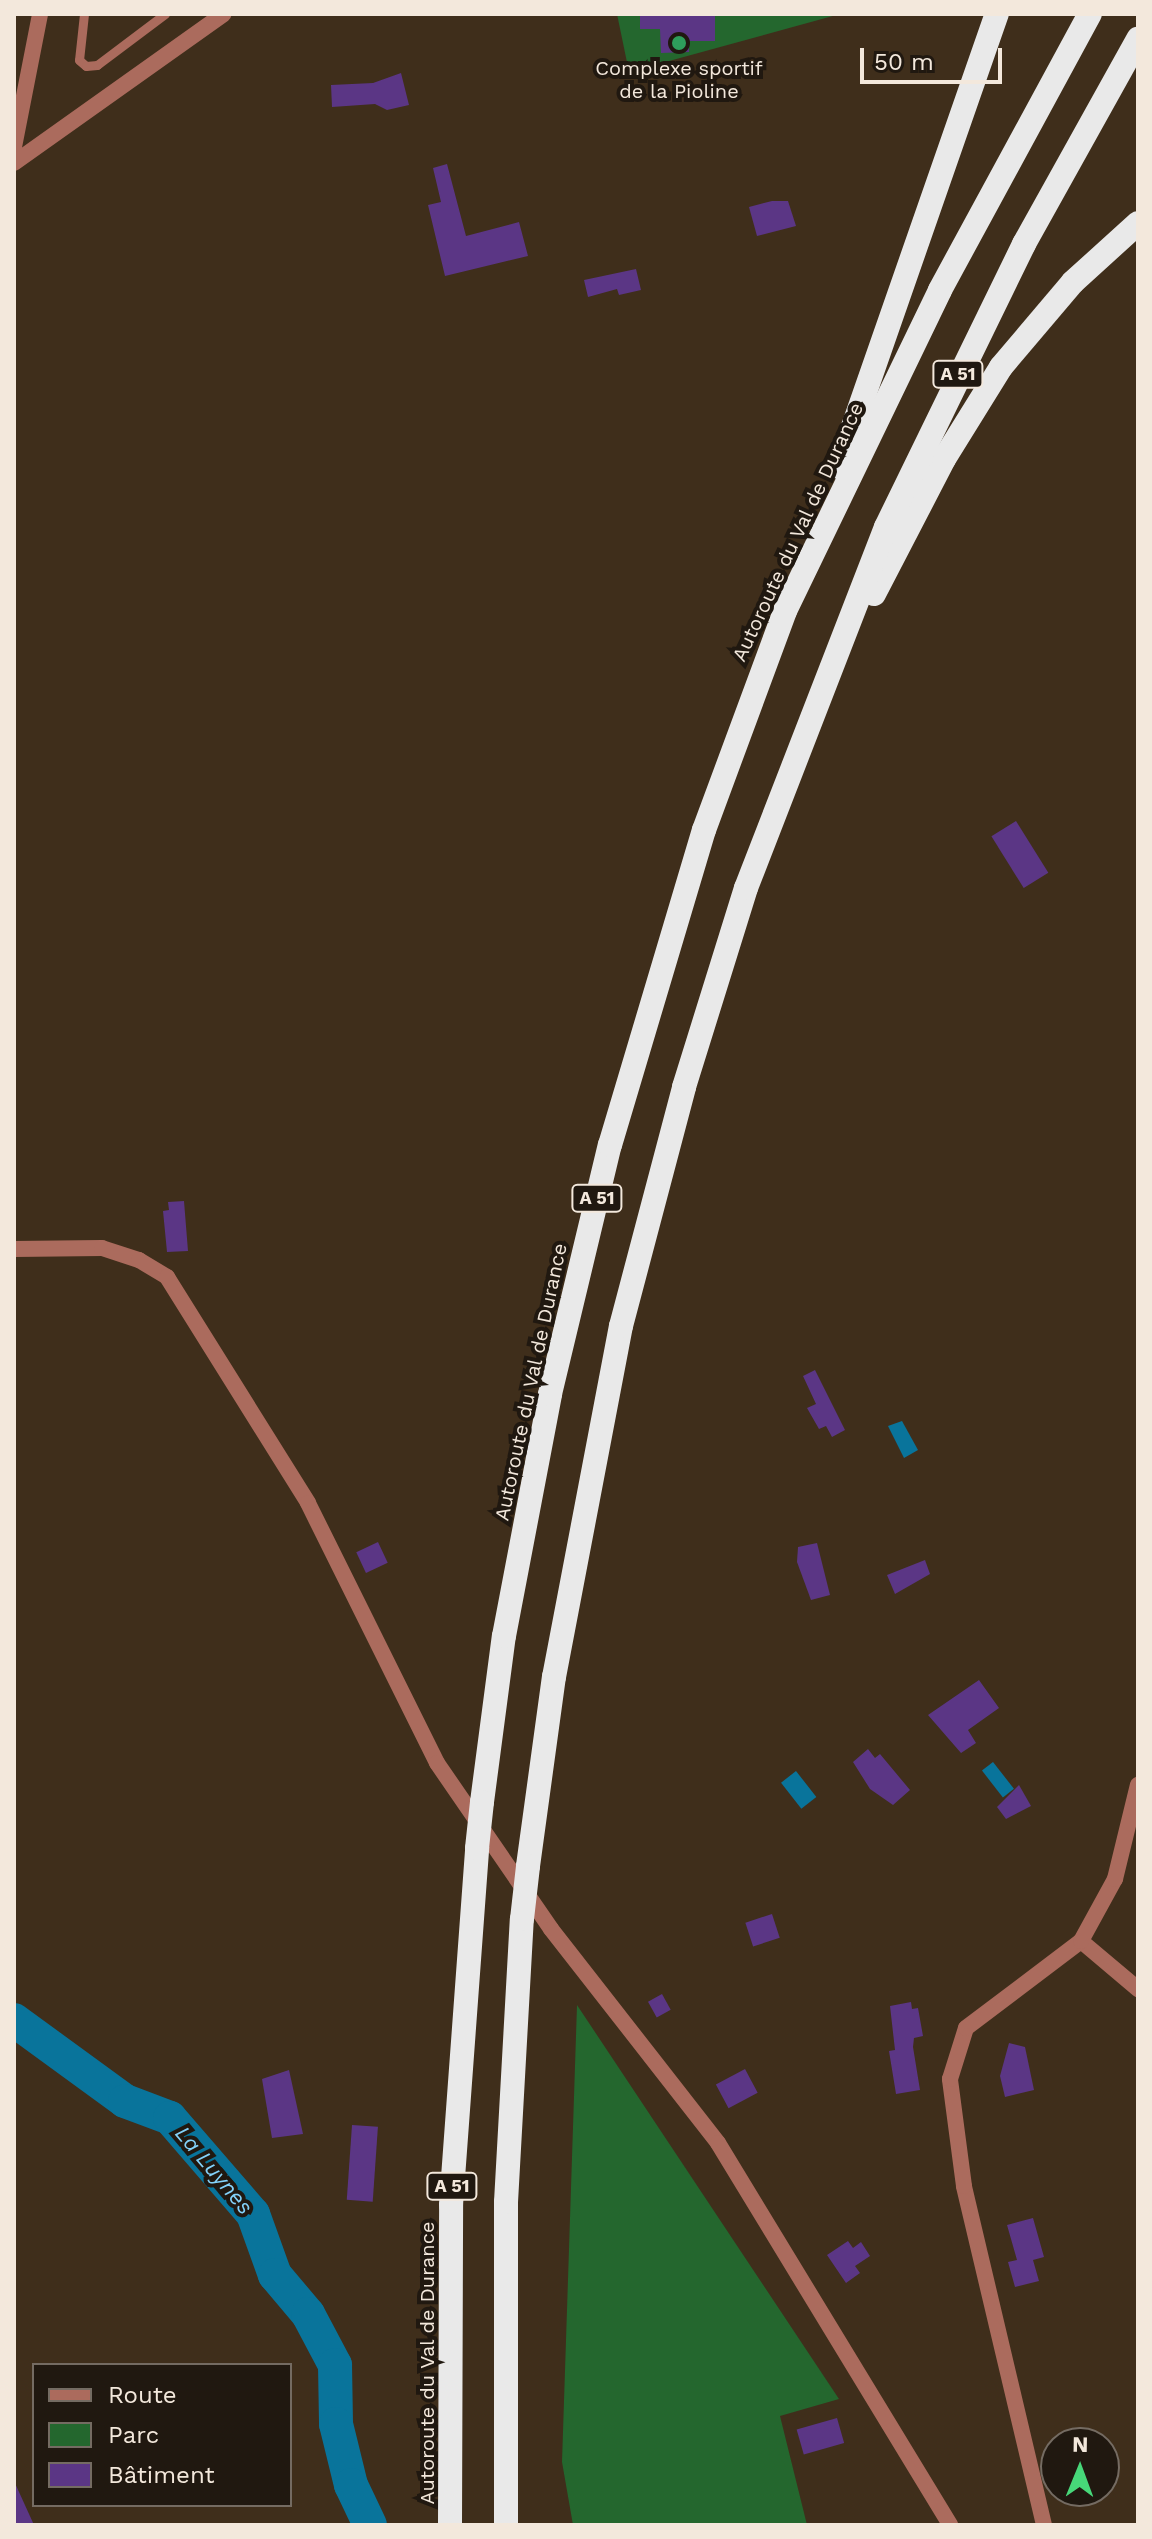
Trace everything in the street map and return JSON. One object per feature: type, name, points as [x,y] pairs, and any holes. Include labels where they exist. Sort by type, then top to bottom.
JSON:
[{"type":"highway","points":[[785,611],[919,246],[997,14]]},
{"type":"highway","name":"Autoroute du Val de Durance","points":[[450,2525],[451,2205],[482,1802],[533,1474],[610,1145],[704,830],[785,611],[940,290],[1090,14]]},
{"type":"highway","name":"A 51","points":[[506,2525],[506,2202],[522,1919],[574,1556],[621,1326],[715,985],[806,723],[886,527],[972,346],[1075,146],[1138,39]]},
{"type":"highway","points":[[806,723],[975,405],[1035,322],[1138,223]]},
{"type":"street","points":[[14,147],[40,14]]},
{"type":"street","points":[[14,163],[224,14]]},
{"type":"street","points":[[14,1249],[102,1248],[139,1260],[167,1277],[308,1503],[437,1763],[551,1929],[718,2143],[950,2525]]},
{"type":"street","points":[[1044,2525],[964,2186],[950,2079],[966,2028],[1081,1941],[1115,1879],[1138,1785]]},
{"type":"street","points":[[1081,1941],[1138,1989]]},
{"type":"lane","points":[[84,14],[79,60],[86,66],[97,65],[165,14]]},
{"type":"green space","name":"Complexe sportif de la Pioline","points":[[617,14],[840,14],[629,72]]},
{"type":"green space","points":[[577,2005],[839,2399],[780,2416],[807,2525],[573,2525],[562,2462]]},
{"type":"water","points":[[902,1421],[918,1450],[904,1458],[888,1426]]},
{"type":"water","points":[[993,1762],[1014,1789],[1003,1797],[982,1771]]},
{"type":"water","points":[[796,1771],[816,1797],[801,1809],[781,1783]]},
{"type":"building","points":[[640,14],[715,14],[715,41],[689,41],[689,52],[661,53],[660,29],[640,29]]},
{"type":"building","points":[[401,73],[409,105],[387,110],[375,104],[332,107],[331,85],[373,83]]},
{"type":"building","points":[[447,164],[466,236],[519,222],[528,256],[445,276],[428,205],[441,202],[433,168]]},
{"type":"building","points":[[772,201],[788,201],[796,226],[757,236],[749,207]]},
{"type":"building","points":[[636,269],[641,290],[619,295],[617,289],[588,297],[584,280]]},
{"type":"building","points":[[1016,821],[1048,873],[1024,888],[991,836]]},
{"type":"building","points":[[184,1201],[188,1251],[167,1252],[163,1211],[169,1210],[168,1202]]},
{"type":"building","points":[[815,1370],[845,1430],[832,1437],[826,1426],[819,1429],[807,1408],[816,1404],[803,1376]]},
{"type":"building","points":[[378,1542],[388,1563],[366,1573],[356,1552]]},
{"type":"building","points":[[817,1543],[830,1595],[811,1600],[797,1562],[798,1547]]},
{"type":"building","points":[[925,1560],[930,1574],[895,1594],[887,1575]]},
{"type":"building","points":[[979,1680],[999,1708],[968,1730],[976,1743],[961,1753],[928,1715]]},
{"type":"building","points":[[868,1749],[875,1758],[880,1754],[910,1790],[893,1805],[870,1789],[853,1762]]},
{"type":"building","points":[[1019,1785],[1031,1806],[1006,1819],[997,1807]]},
{"type":"building","points":[[772,1914],[780,1938],[753,1946],[745,1923]]},
{"type":"building","points":[[662,1994],[671,2010],[657,2018],[648,2002]]},
{"type":"building","points":[[911,2002],[912,2009],[918,2008],[923,2036],[914,2038],[913,2047],[920,2090],[896,2094],[889,2051],[895,2050],[890,2006]]},
{"type":"building","points":[[1009,2043],[1025,2047],[1034,2090],[1005,2097],[1000,2076]]},
{"type":"building","points":[[745,2069],[758,2093],[729,2108],[716,2084]]},
{"type":"building","points":[[289,2070],[303,2134],[272,2138],[262,2079]]},
{"type":"building","points":[[352,2125],[378,2127],[373,2202],[347,2200]]},
{"type":"building","points":[[1033,2218],[1044,2257],[1033,2260],[1039,2281],[1015,2287],[1008,2262],[1017,2260],[1007,2225]]},
{"type":"building","points":[[848,2241],[853,2248],[861,2242],[870,2256],[855,2266],[860,2273],[846,2283],[827,2255]]},
{"type":"building","points":[[837,2418],[844,2443],[804,2455],[797,2430]]},
{"type":"building","points":[[14,2481],[34,2525],[14,2525]]},
{"type":"waterway","name":"La Luynes","points":[[14,2020],[125,2101],[170,2118],[253,2214],[275,2275],[308,2314],[335,2365],[336,2424],[351,2485],[370,2525]]},
{"type":"place","name":"Complexe sportif de la Pioline","points":[[679,43]]}]
